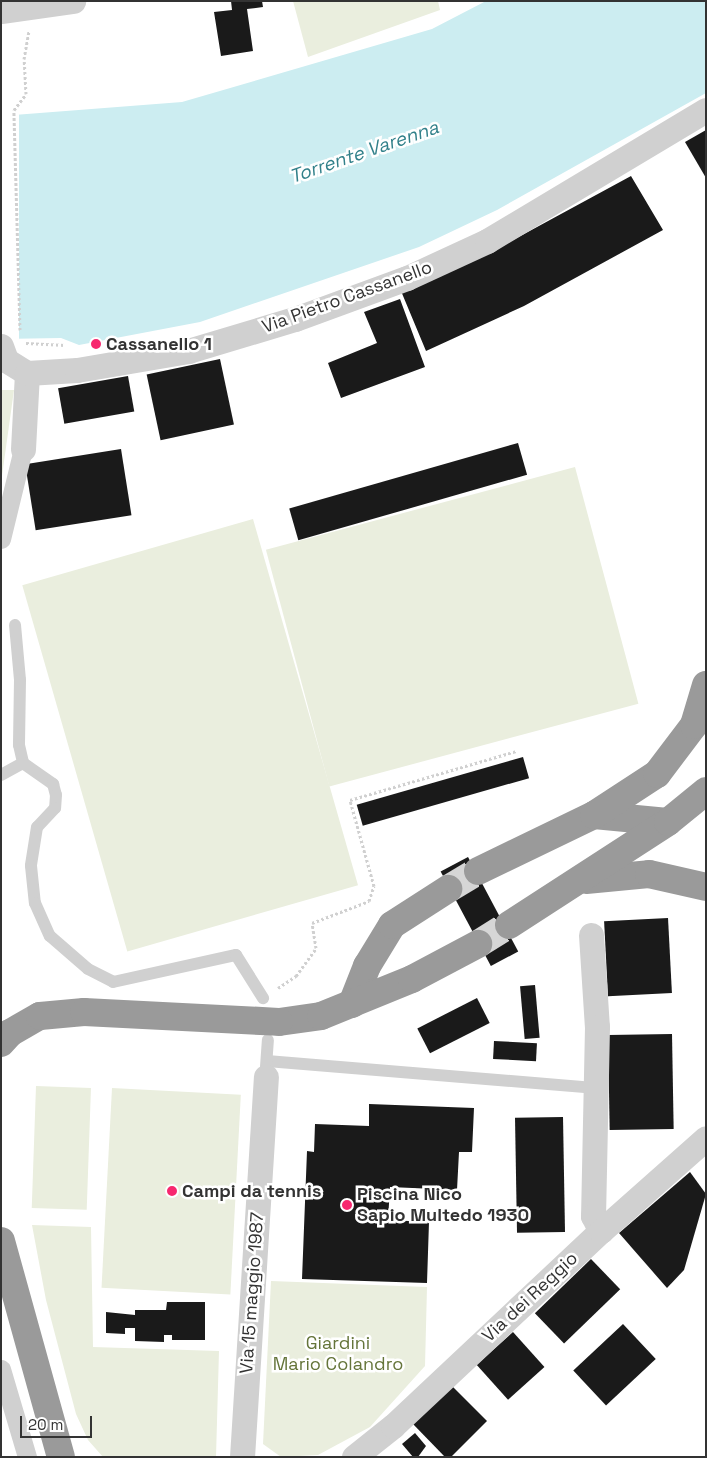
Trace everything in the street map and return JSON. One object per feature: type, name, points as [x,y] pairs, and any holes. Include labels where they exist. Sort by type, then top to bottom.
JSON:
[{"type":"highway","points":[[478,871],[594,816],[657,774],[694,725],[706,685]]},
{"type":"highway","points":[[510,925],[668,822],[706,791]]},
{"type":"highway","points":[[594,816],[668,822]]},
{"type":"highway","points":[[570,885],[609,875],[649,874],[706,887]]},
{"type":"highway","points":[[352,1004],[367,966],[392,926],[448,889]]},
{"type":"highway","points":[[1,1043],[10,1033],[40,1016],[84,1012],[273,1031],[322,1016],[352,1004],[412,978],[478,944]]},
{"type":"highway","points":[[1,1241],[61,1457]]},
{"type":"street","points":[[1,11],[73,1]]},
{"type":"street","name":"Via Pietro Cassanello","points":[[27,373],[77,370],[188,351],[295,319],[407,278],[504,232],[706,110]]},
{"type":"street","points":[[1,539],[23,448],[27,373],[6,360],[14,341]]},
{"type":"street","points":[[591,934],[597,1027],[594,1088],[593,1216],[601,1231]]},
{"type":"street","name":"Via 15 maggio 1987","points":[[242,1457],[266,1069]]},
{"type":"street","name":"Via dei Reggio","points":[[354,1457],[393,1426],[601,1231],[706,1138]]},
{"type":"street","points":[[1,1369],[27,1457]]},
{"type":"lane","points":[[15,625],[20,671],[19,745],[23,763],[52,784],[56,795],[56,808],[37,827],[30,866],[35,902],[50,936],[88,969],[112,982],[236,954],[264,998]]},
{"type":"lane","points":[[1,775],[23,763]]},
{"type":"lane","name":"Via 15 maggio 1987","points":[[266,1069],[273,1031]]},
{"type":"lane","points":[[266,1069],[594,1088]]},
{"type":"path","points":[[36,27],[29,31],[24,41],[26,94],[14,110],[14,341],[57,343],[70,347]]},
{"type":"path","points":[[264,998],[296,976],[316,948],[312,923],[369,901],[374,886],[350,800],[517,751]]},
{"type":"green space","points":[[293,1],[438,1],[440,10],[308,57]]},
{"type":"green space","points":[[1,390],[14,390],[1,483]]},
{"type":"green space","points":[[575,467],[638,704],[329,786],[266,550]]},
{"type":"green space","points":[[253,519],[358,885],[127,951],[22,585]]},
{"type":"green space","points":[[36,1086],[91,1088],[87,1210],[32,1208]]},
{"type":"green space","name":"Campi da tennis","points":[[112,1088],[241,1095],[230,1294],[102,1288]]},
{"type":"green space","points":[[32,1225],[91,1227],[93,1347],[219,1351],[216,1457],[103,1457],[88,1440],[76,1414],[46,1300]]},
{"type":"green space","name":"Giardini Mario Colandro","points":[[271,1281],[427,1287],[425,1366],[370,1427],[318,1455],[281,1457],[263,1444]]},
{"type":"water","name":"Torrente Varenna","points":[[486,1],[706,1],[706,93],[497,210],[419,247],[200,322],[79,345],[61,338],[1,339],[1,116],[182,102],[432,29]]},
{"type":"pier","points":[[1,112],[19,112],[19,342],[1,342]]},
{"type":"building","points":[[231,1],[262,1],[263,7],[247,9],[253,51],[221,56],[214,12],[232,10]]},
{"type":"building","points":[[706,130],[706,178],[685,142]]},
{"type":"building","points":[[631,176],[663,230],[524,306],[426,351],[401,291],[500,247]]},
{"type":"building","points":[[400,299],[425,367],[341,398],[328,363],[377,343],[364,312]]},
{"type":"building","points":[[220,359],[234,425],[161,440],[147,375]]},
{"type":"building","points":[[128,376],[134,411],[64,424],[58,388]]},
{"type":"building","points":[[518,443],[527,475],[298,540],[289,509]]},
{"type":"building","points":[[121,449],[131,515],[36,530],[25,464]]},
{"type":"building","points":[[523,757],[529,778],[363,826],[357,805]]},
{"type":"building","points":[[468,857],[518,951],[491,966],[441,872]]},
{"type":"building","points":[[668,918],[672,993],[608,996],[604,921]]},
{"type":"building","points":[[535,985],[540,1038],[525,1039],[520,986]]},
{"type":"building","points":[[477,998],[490,1023],[430,1053],[417,1028]]},
{"type":"building","points":[[672,1034],[674,1129],[610,1130],[608,1035]]},
{"type":"building","points":[[494,1041],[537,1043],[536,1061],[493,1059]]},
{"type":"building","name":"Piscina Nico Sapio Multedo 1930","points":[[369,1104],[474,1108],[472,1152],[459,1152],[457,1190],[390,1187],[388,1220],[429,1222],[427,1283],[302,1279],[307,1151],[314,1152],[315,1124],[369,1126]]},
{"type":"building","points":[[563,1117],[565,1232],[517,1233],[515,1118]]},
{"type":"building","points":[[690,1172],[706,1194],[684,1270],[667,1288],[619,1233]]},
{"type":"building","points":[[591,1259],[620,1289],[564,1343],[535,1313]]},
{"type":"building","points":[[167,1302],[205,1302],[205,1340],[172,1340],[172,1335],[164,1335],[164,1342],[135,1341],[135,1328],[125,1328],[125,1334],[106,1333],[106,1312],[135,1315],[135,1310],[166,1310]]},
{"type":"building","points":[[623,1324],[656,1359],[606,1405],[573,1370]]},
{"type":"building","points":[[513,1332],[544,1367],[508,1400],[477,1365]]},
{"type":"building","points":[[450,1384],[487,1421],[451,1457],[445,1457],[412,1423]]},
{"type":"building","points":[[415,1433],[426,1446],[418,1457],[413,1457],[402,1444]]},
{"type":"tunnel","points":[[448,889],[478,871]]},
{"type":"tunnel","points":[[478,944],[509,925]]},
{"type":"place","name":"Cassanello 1","points":[[96,344]]},
{"type":"place","name":"Campi da tennis","points":[[172,1191]]},
{"type":"place","name":"Piscina Nico Sapio Multedo 1930","points":[[347,1205]]}]
